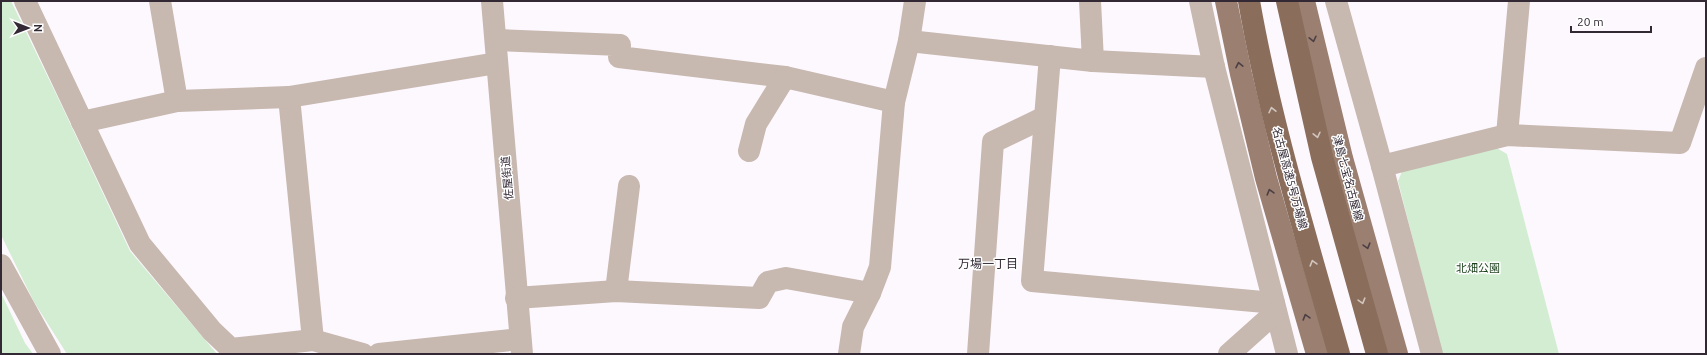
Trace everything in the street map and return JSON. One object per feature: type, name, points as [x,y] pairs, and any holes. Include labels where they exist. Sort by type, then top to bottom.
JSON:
[{"type":"highway","name":"名古屋高速5号万場線","points":[[1249,1],[1254,34],[1286,166],[1339,354]]},
{"type":"highway","points":[[1287,1],[1322,157],[1377,354]]},
{"type":"main road","points":[[1226,1],[1241,74],[1266,178],[1317,354]]},
{"type":"main road","name":"津島七宝名古屋線","points":[[1304,1],[1342,158],[1397,354]]},
{"type":"street","points":[[25,1],[140,244],[212,331],[231,349],[313,340],[363,354]]},
{"type":"street","points":[[160,1],[177,101]]},
{"type":"street","name":"佐屋街道","points":[[492,1],[521,347]]},
{"type":"street","points":[[849,354],[853,327],[870,293],[880,267],[894,102],[910,41],[915,1]]},
{"type":"street","points":[[1090,1],[1093,60]]},
{"type":"street","points":[[1200,1],[1214,67],[1287,354]]},
{"type":"street","points":[[1336,1],[1432,354]]},
{"type":"street","points":[[1507,135],[1519,1]]},
{"type":"street","points":[[496,40],[620,45],[619,57],[785,77],[894,102]]},
{"type":"street","points":[[910,41],[1093,60],[1214,67]]},
{"type":"street","points":[[1050,56],[1032,281],[1275,308]]},
{"type":"street","points":[[82,122],[177,101],[289,97],[497,63]]},
{"type":"street","points":[[1382,166],[1507,135],[1680,143],[1706,68]]},
{"type":"street","points":[[749,151],[756,124],[785,77]]},
{"type":"street","points":[[289,97],[313,340]]},
{"type":"street","points":[[978,354],[993,142],[1045,117]]},
{"type":"street","points":[[616,291],[629,186]]},
{"type":"street","points":[[1,266],[50,354]]},
{"type":"street","points":[[516,298],[616,291],[759,298],[768,282],[786,278],[870,293]]},
{"type":"street","points":[[1229,354],[1275,308]]},
{"type":"street","points":[[379,354],[521,347]]},
{"type":"green space","points":[[1,1],[11,1],[130,251],[217,354],[67,354],[34,302],[1,235]]},
{"type":"green space","name":"北畑公園","points":[[1495,147],[1507,154],[1559,354],[1442,354],[1398,181],[1403,169]]},
{"type":"green space","points":[[1,293],[25,343],[33,354],[1,354]]},
{"type":"district","name":"万場一丁目","points":[[988,264]]}]
